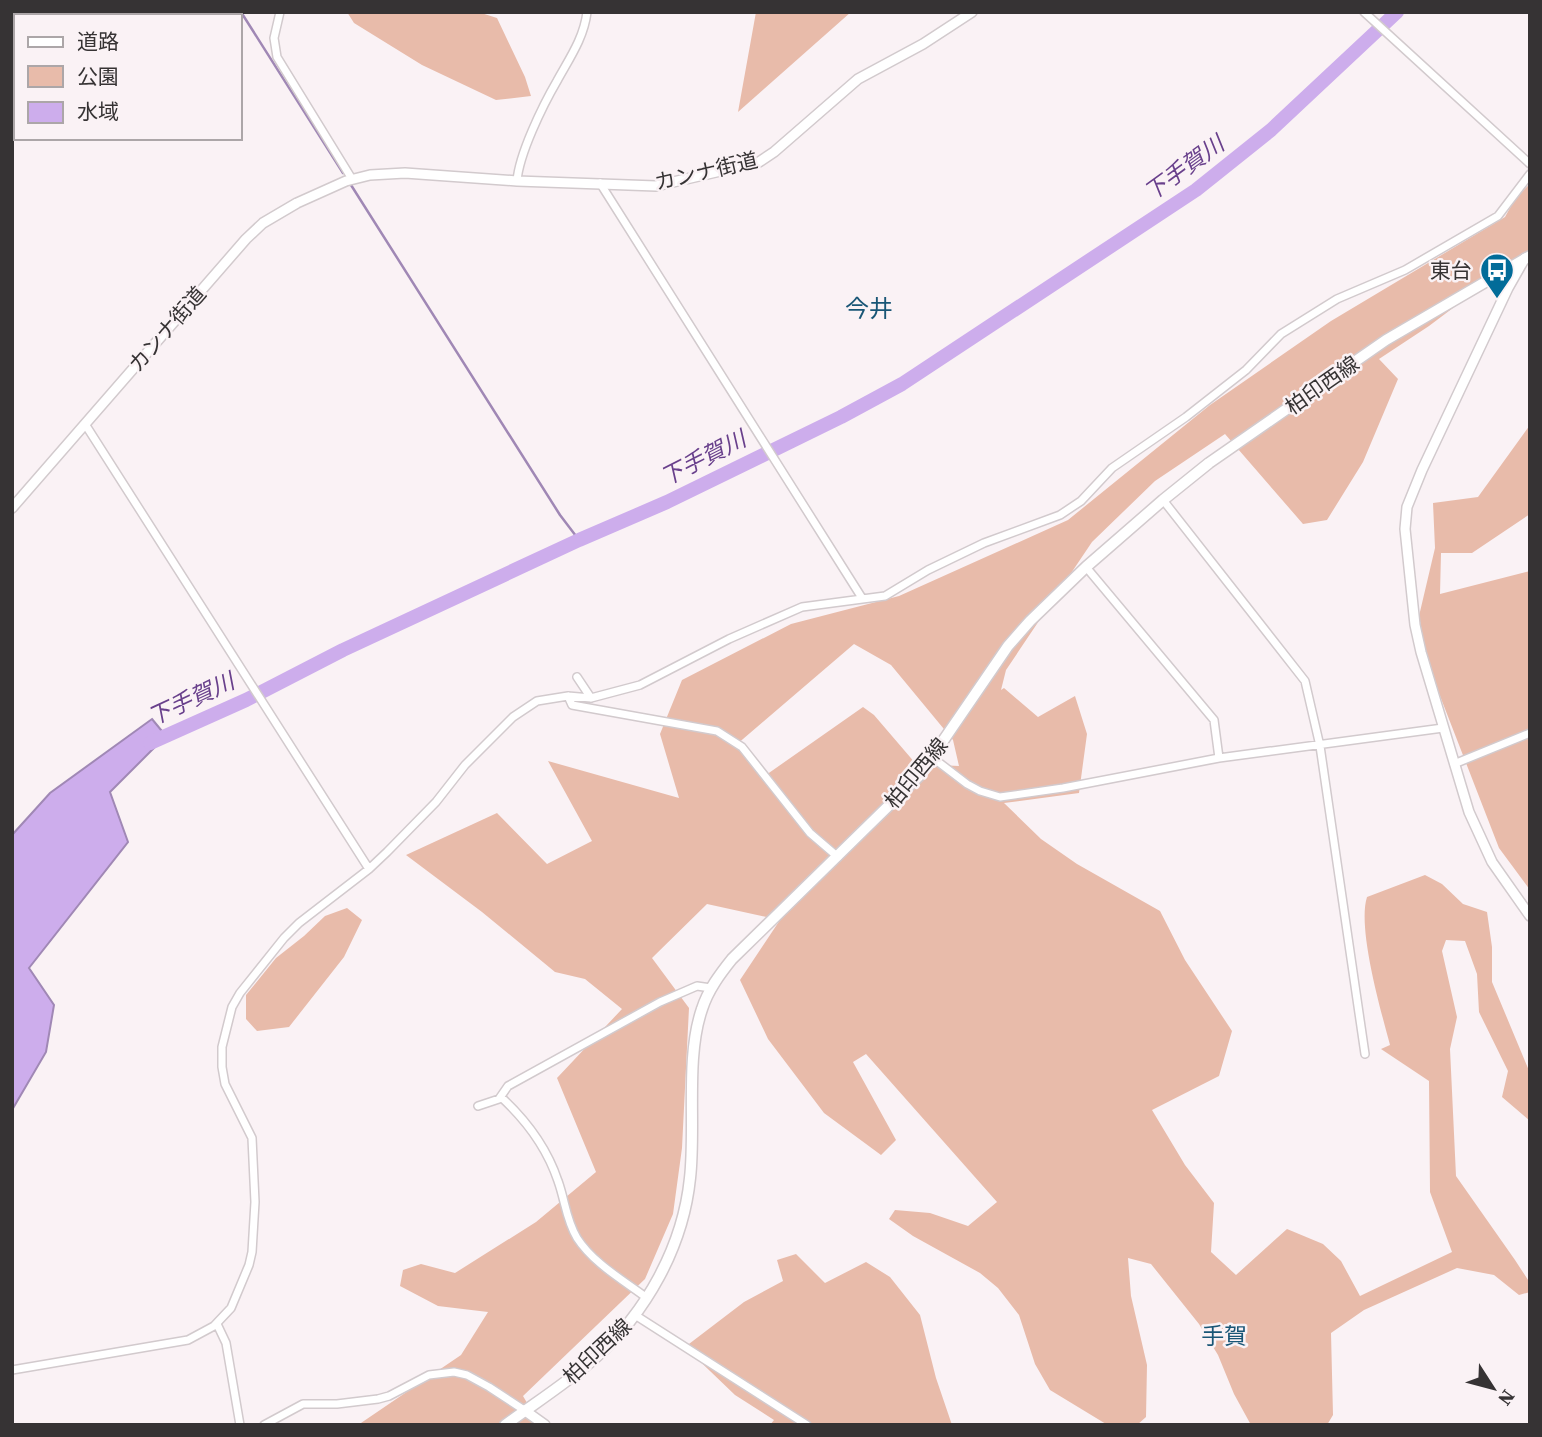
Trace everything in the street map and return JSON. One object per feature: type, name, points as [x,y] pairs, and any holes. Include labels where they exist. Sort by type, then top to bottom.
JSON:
[{"type":"main road","name":"柏印西線","points":[[505,1425],[594,1359],[612,1342],[635,1315],[657,1281],[674,1243],[687,1200],[692,1158],[694,1051],[701,1010],[711,988],[732,959],[919,776],[1009,646],[1030,621],[1086,567],[1209,463],[1386,340],[1527,257]]},
{"type":"street","points":[[280,12],[274,38],[277,57],[350,180]]},
{"type":"street","points":[[517,181],[521,162],[548,96],[583,33],[587,12]]},
{"type":"street","name":"カンナ街道","points":[[12,508],[246,239],[264,223],[297,202],[350,180],[405,173],[517,181],[668,184],[759,162],[858,79],[923,44],[972,12]]},
{"type":"street","points":[[1364,12],[1530,164]]},
{"type":"street","points":[[12,1370],[188,1340],[207,1332],[230,1308],[249,1265],[255,1202],[252,1138],[225,1084],[222,1067],[222,1047],[232,1007],[251,979],[299,923],[369,869],[410,830],[465,765],[513,717],[537,701],[568,696],[591,698],[640,685],[775,617],[802,607],[885,596],[928,570],[984,543],[1060,515],[1081,501],[1112,468],[1186,417],[1246,370],[1281,334],[1337,299],[1405,270],[1498,216],[1530,174]]},
{"type":"street","points":[[600,183],[863,598]]},
{"type":"street","points":[[1527,257],[1503,299],[1422,470],[1407,507],[1405,529],[1415,625],[1454,764],[1478,834],[1492,862],[1530,916]]},
{"type":"street","points":[[85,425],[369,869]]},
{"type":"street","points":[[1163,500],[1305,681],[1320,746],[1365,1054]]},
{"type":"street","points":[[1086,567],[1214,720],[1219,758]]},
{"type":"street","points":[[577,677],[591,698]]},
{"type":"street","points":[[568,696],[568,702],[572,705],[717,731],[742,747],[810,833],[838,857]]},
{"type":"street","points":[[933,758],[967,785],[1000,797],[1063,788],[1219,758],[1443,728]]},
{"type":"street","points":[[1454,764],[1530,733]]},
{"type":"street","points":[[478,1106],[493,1102],[501,1097],[508,1086],[660,1002],[697,986],[711,988]]},
{"type":"street","points":[[501,1097],[523,1117],[536,1136],[558,1180],[566,1215],[577,1238],[592,1256],[647,1298]]},
{"type":"street","points":[[635,1315],[807,1425]]},
{"type":"street","points":[[217,1324],[226,1343],[240,1425]]},
{"type":"street","points":[[264,1425],[303,1404],[337,1404],[378,1399],[429,1375],[454,1372],[467,1375],[489,1387],[545,1425]]},
{"type":"green space","points":[[347,12],[478,12],[497,18],[531,96],[496,100],[422,65],[354,23]]},
{"type":"green space","points":[[756,12],[851,12],[738,112]]},
{"type":"green space","points":[[1530,184],[1530,250],[1429,326],[1379,359],[1398,379],[1363,462],[1327,520],[1303,524],[1225,434],[1155,481],[1092,542],[1006,670],[1001,690],[1004,688],[1038,717],[1075,696],[1087,734],[1079,793],[1004,803],[1041,839],[1077,864],[1160,911],[1185,960],[1232,1031],[1219,1076],[1152,1110],[1185,1165],[1214,1203],[1211,1252],[1236,1275],[1287,1229],[1323,1244],[1341,1261],[1360,1296],[1452,1252],[1430,1192],[1429,1081],[1381,1049],[1390,1045],[1371,970],[1365,911],[1367,897],[1425,875],[1442,884],[1463,904],[1487,912],[1492,947],[1492,982],[1530,1073],[1530,1121],[1502,1097],[1508,1071],[1479,1012],[1477,974],[1465,941],[1446,940],[1442,951],[1457,1017],[1450,1049],[1456,1176],[1530,1283],[1530,1292],[1519,1295],[1494,1275],[1457,1268],[1364,1310],[1331,1333],[1333,1415],[1327,1425],[1251,1425],[1234,1394],[1218,1355],[1199,1324],[1151,1264],[1128,1258],[1131,1296],[1147,1365],[1146,1417],[1137,1425],[1106,1424],[1050,1390],[1035,1364],[1019,1315],[998,1288],[980,1273],[913,1236],[889,1219],[895,1210],[930,1213],[968,1226],[997,1202],[866,1054],[853,1062],[896,1140],[881,1155],[824,1113],[768,1039],[740,980],[780,920],[707,904],[652,958],[689,1008],[682,1148],[673,1214],[645,1279],[523,1396],[540,1425],[358,1425],[461,1355],[488,1312],[438,1306],[400,1286],[403,1270],[421,1264],[455,1273],[536,1222],[596,1172],[557,1078],[622,1009],[585,979],[555,972],[482,912],[406,855],[497,813],[547,864],[592,841],[548,761],[679,798],[660,734],[682,680],[791,624],[899,596],[1068,520],[1210,405],[1331,321],[1505,217],[1516,197]],"holes":[[[854,644],[891,665],[953,740],[959,766],[916,764],[874,715],[863,707],[766,775],[736,745]]]},
{"type":"green space","points":[[1530,425],[1530,514],[1472,553],[1441,553],[1440,594],[1530,571],[1530,890],[1499,848],[1428,665],[1419,616],[1435,548],[1433,503],[1478,497]]},
{"type":"green space","points":[[347,908],[362,920],[344,957],[289,1027],[257,1031],[246,1019],[246,995],[276,958],[325,916]]},
{"type":"green space","points":[[796,1254],[825,1283],[866,1262],[890,1277],[920,1315],[936,1378],[952,1425],[770,1425],[774,1420],[735,1395],[685,1347],[744,1302],[783,1281],[777,1260]]},
{"type":"water","points":[[152,719],[166,736],[110,792],[128,842],[29,968],[54,1005],[46,1052],[12,1110],[12,835],[50,793]]},
{"type":"waterway","points":[[241,12],[343,173]]},
{"type":"waterway","name":"下手賀川","points":[[150,743],[246,700],[343,650],[667,502],[841,417],[902,384],[1196,190],[1271,130],[1397,12]]},
{"type":"waterway","points":[[351,185],[560,515],[579,540]]},
{"type":"place","name":"東台","points":[[1497,300]]},
{"type":"district","name":"今井","points":[[869,308]]},
{"type":"district","name":"手賀","points":[[1224,1336]]}]
